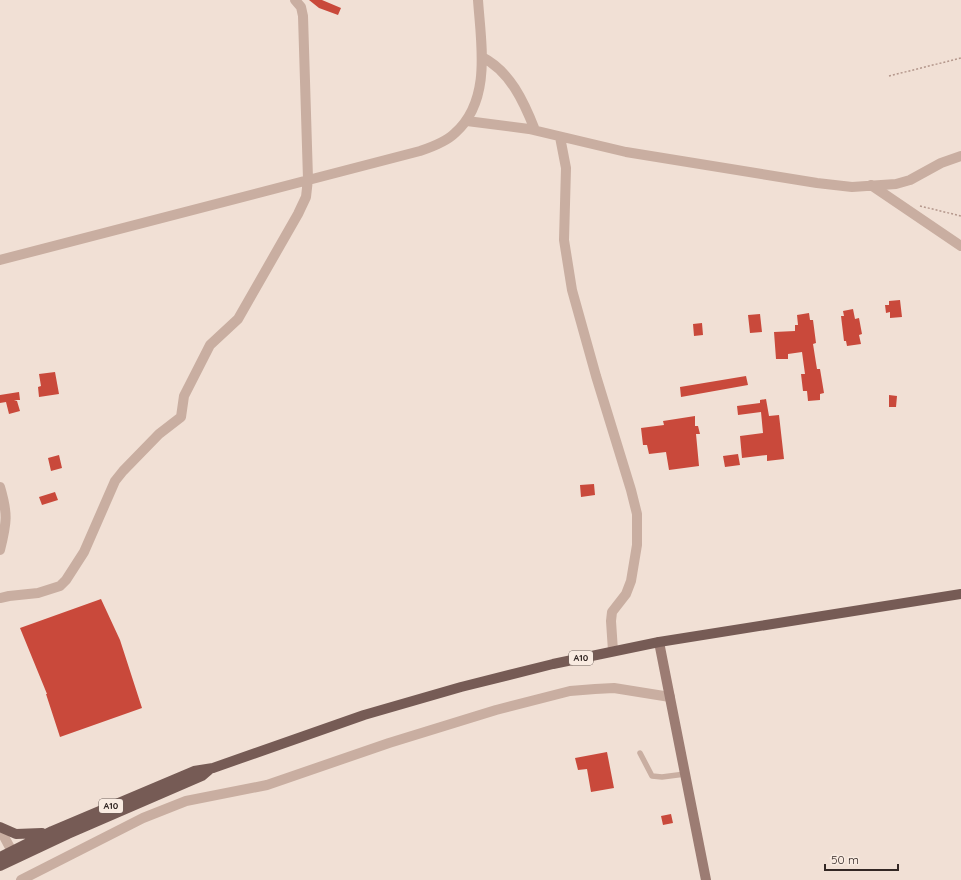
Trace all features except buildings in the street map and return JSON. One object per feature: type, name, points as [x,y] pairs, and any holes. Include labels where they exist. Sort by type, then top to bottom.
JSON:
[{"type":"main road","name":"A10","points":[[0,866],[14,854],[52,831],[194,772],[213,768],[364,715],[413,700],[553,664],[659,642],[961,594]]},
{"type":"main road","name":"A10","points":[[0,857],[14,854],[202,776],[213,768]]},
{"type":"main road","points":[[0,828],[16,834],[27,835],[52,831]]},
{"type":"street","points":[[0,598],[38,593],[60,586],[66,580],[84,552],[116,482],[123,471],[159,434],[181,417],[184,396],[210,345],[229,329],[242,312],[298,214],[306,197],[308,179],[303,16],[301,7],[296,0]]},
{"type":"street","points":[[0,260],[420,151],[455,134],[467,121],[474,110],[478,91],[482,56],[478,0]]},
{"type":"street","points":[[482,56],[495,64],[520,94],[535,130]]},
{"type":"street","points":[[467,121],[535,130],[626,152],[817,183],[852,187],[896,184],[910,180],[941,162],[961,156]]},
{"type":"street","points":[[560,137],[566,168],[564,240],[572,290],[596,376],[632,490],[637,514],[637,545],[633,570],[626,594],[612,612],[611,621],[614,651]]},
{"type":"street","points":[[871,185],[961,246]]},
{"type":"street","points":[[0,487],[6,508],[7,519],[6,530],[0,550]]},
{"type":"street","points":[[659,642],[706,880]]},
{"type":"street","points":[[21,880],[143,818],[186,801],[267,785],[389,743],[496,710],[570,691],[596,689],[614,688],[670,697]]},
{"type":"street","points":[[0,828],[14,854]]},
{"type":"lane","points":[[640,753],[652,776],[662,778],[685,774]]},
{"type":"path","points":[[889,76],[961,58]]},
{"type":"path","points":[[919,206],[961,216]]}]
